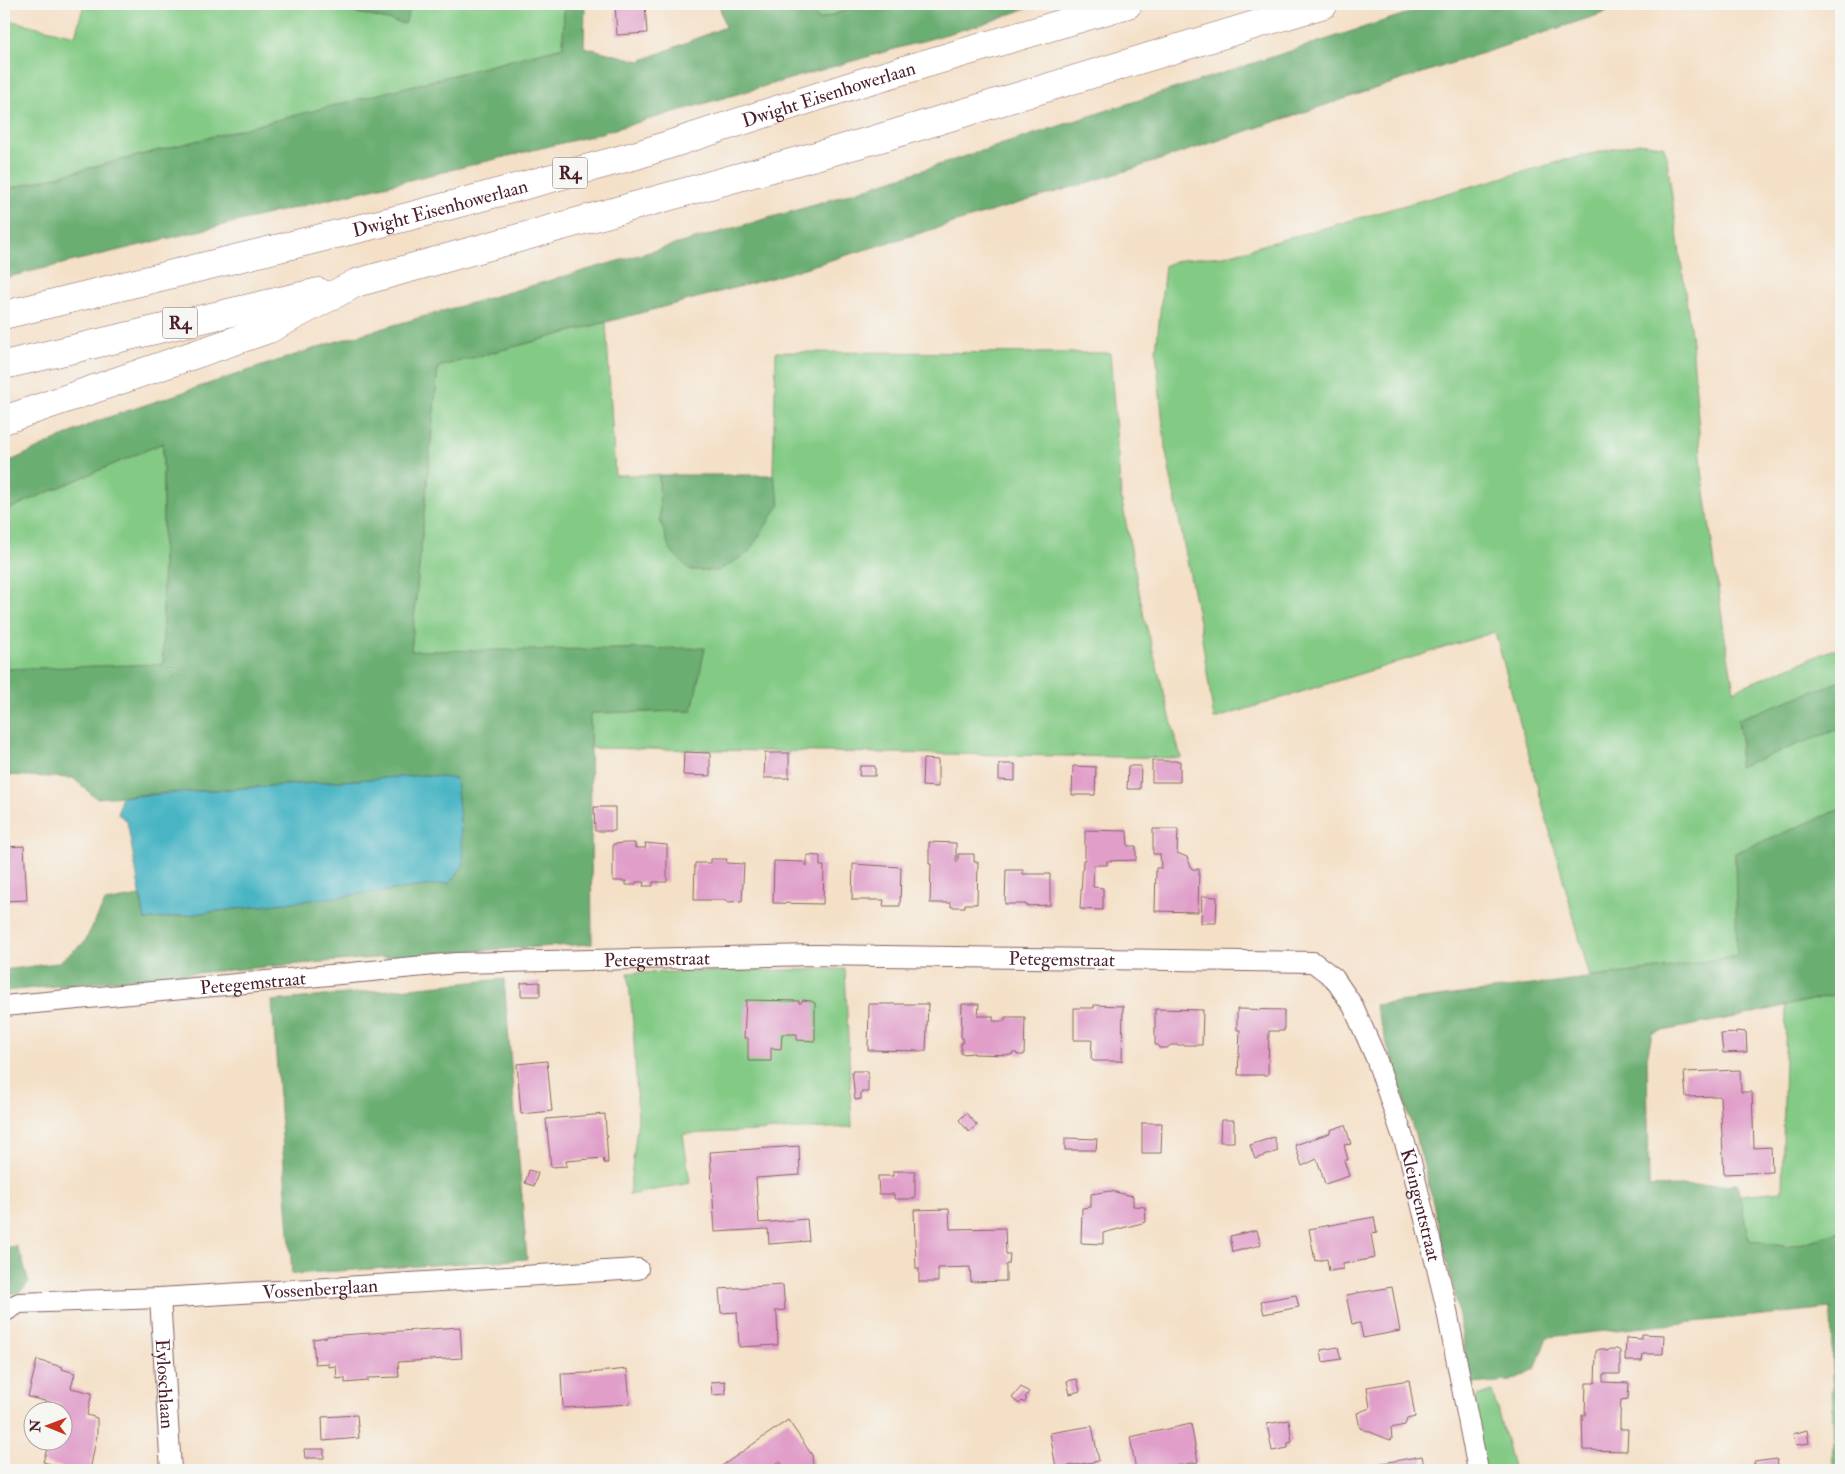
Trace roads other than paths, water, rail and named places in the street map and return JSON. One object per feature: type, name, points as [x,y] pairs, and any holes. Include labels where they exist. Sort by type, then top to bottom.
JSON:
[{"type":"highway","name":"Dwight Eisenhowerlaan","points":[[4,315],[411,216],[637,155],[860,83],[1128,4]]},
{"type":"highway","name":"R4","points":[[4,365],[356,283],[877,139],[1324,4]]},
{"type":"highway","points":[[4,420],[269,329],[356,283]]},
{"type":"street","name":"Petegemstraat","points":[[4,1006],[456,962],[815,955],[1313,962]]},
{"type":"street","name":"Kleingentstraat","points":[[1313,962],[1334,978],[1353,1006],[1376,1058],[1410,1158],[1445,1301],[1478,1470]]},
{"type":"street","name":"Vossenberglaan","points":[[4,1312],[18,1303],[160,1298],[638,1269]]},
{"type":"street","name":"Eyloschlaan","points":[[160,1298],[171,1470]]},
{"type":"water","points":[[426,775],[456,779],[464,864],[450,883],[145,920],[127,821],[118,814],[121,797]]}]
